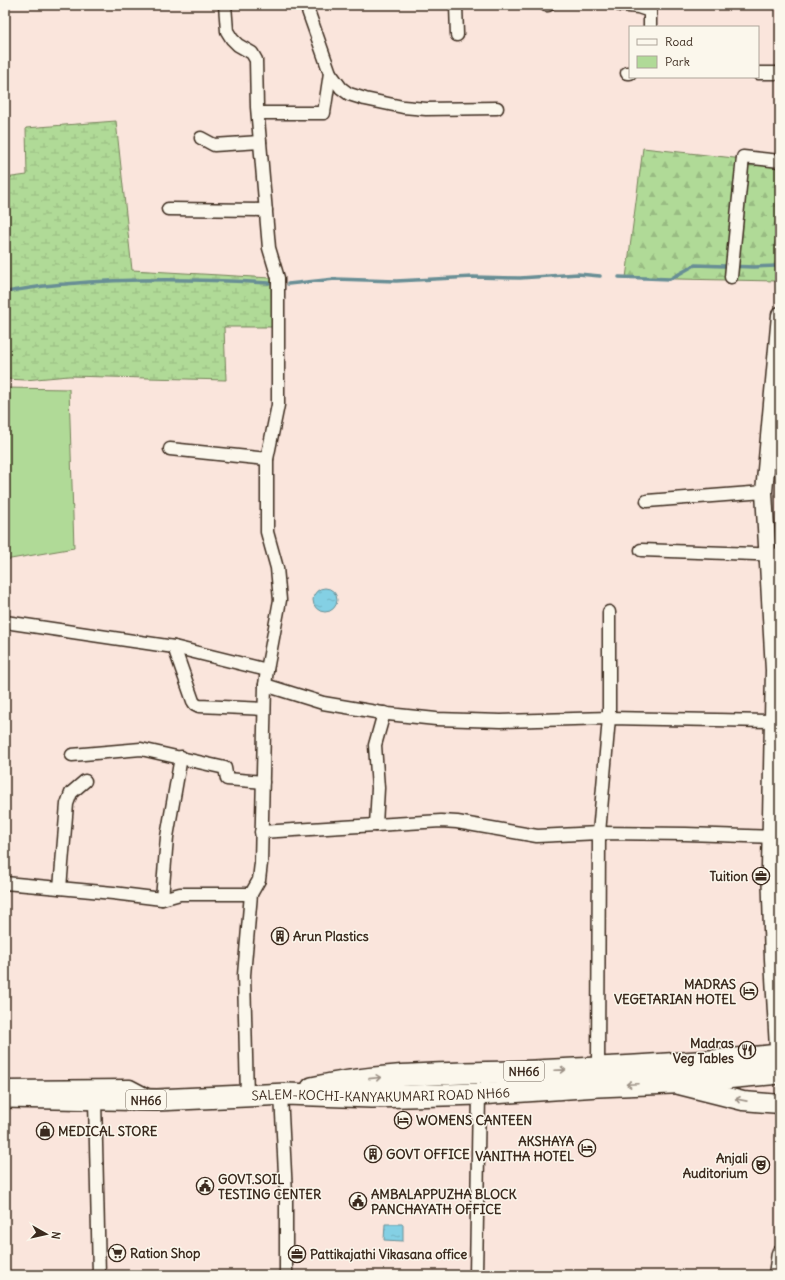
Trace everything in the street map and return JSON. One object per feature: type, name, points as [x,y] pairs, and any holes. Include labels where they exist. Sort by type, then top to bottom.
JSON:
[{"type":"highway","name":"NH66","points":[[284,1094],[336,1082],[379,1077],[598,1069],[712,1062],[780,1066]]},
{"type":"highway","name":"SALEM-KOCHI-KANYAKUMARI ROAD NH66","points":[[5,1097],[94,1100],[157,1100],[284,1094],[353,1097],[479,1094],[671,1083],[780,1066]]},
{"type":"main road","points":[[780,315],[764,492],[774,555],[776,837],[770,868],[773,959],[780,1066]]},
{"type":"main road","points":[[671,1083],[743,1101],[780,1104]]},
{"type":"main road","points":[[777,1275],[780,1253]]},
{"type":"street","points":[[225,5],[228,31],[232,39],[238,45],[252,53],[256,60],[260,142],[269,248],[278,278],[278,405],[267,459],[267,532],[277,568],[280,600],[265,686],[261,863],[259,880],[251,894],[244,975],[247,1096]]},
{"type":"street","points":[[306,5],[330,73],[341,88],[349,94],[364,99],[403,107],[426,109],[496,108]]},
{"type":"street","points":[[456,5],[457,35]]},
{"type":"street","points":[[620,5],[638,7],[650,11],[650,26]]},
{"type":"street","points":[[258,113],[324,113],[330,73]]},
{"type":"street","points":[[759,73],[780,73]]},
{"type":"street","points":[[201,138],[214,145],[260,142]]},
{"type":"street","points":[[732,270],[743,157],[780,161]]},
{"type":"street","points":[[168,209],[266,210]]},
{"type":"street","points":[[170,448],[267,459]]},
{"type":"street","points":[[647,501],[764,492]]},
{"type":"street","points":[[640,550],[774,555]]},
{"type":"street","points":[[598,1069],[599,833],[608,718],[609,612]]},
{"type":"street","points":[[5,622],[174,647],[267,670]]},
{"type":"street","points":[[174,647],[195,704],[200,706],[264,709]]},
{"type":"street","points":[[265,686],[323,703],[384,713],[436,719],[501,721],[608,718],[774,721]]},
{"type":"street","points":[[376,825],[378,788],[375,745],[384,713]]},
{"type":"street","points":[[72,755],[141,749],[225,768],[226,779],[263,782]]},
{"type":"street","points":[[162,899],[167,837],[181,758]]},
{"type":"street","points":[[60,888],[67,804],[71,793],[85,781]]},
{"type":"street","points":[[261,832],[442,821],[457,822],[537,836],[599,833],[776,837]]},
{"type":"street","points":[[5,883],[162,899],[180,894],[251,894]]},
{"type":"street","points":[[5,1087],[130,1086],[157,1100]]},
{"type":"street","points":[[284,1094],[286,1275]]},
{"type":"street","points":[[476,1275],[479,1094]]},
{"type":"street","points":[[94,1100],[99,1275]]},
{"type":"green space","points":[[116,121],[132,270],[271,278],[272,327],[224,327],[226,380],[69,376],[25,380],[5,379],[5,178],[27,175],[26,128]]},
{"type":"green space","points":[[643,148],[780,163],[780,254],[777,281],[626,278]]},
{"type":"green space","points":[[5,388],[69,389],[74,548],[5,560]]},
{"type":"water","points":[[325,588],[330,589],[336,595],[336,605],[330,611],[325,612],[320,611],[314,605],[313,600],[314,595],[320,589]]},
{"type":"water","points":[[385,1224],[403,1224],[403,1241],[384,1240]]},
{"type":"waterway","points":[[619,277],[670,279],[695,265],[754,267],[777,266]]},
{"type":"waterway","points":[[288,284],[335,279],[396,281],[473,277],[520,278],[578,274],[600,276]]},
{"type":"waterway","points":[[5,292],[50,285],[142,280],[269,283]]},
{"type":"place","name":"Tuition","points":[[761,876]]},
{"type":"place","name":"Arun Plastics","points":[[280,936]]},
{"type":"place","name":"MADRAS VEGETARIAN HOTEL","points":[[749,991]]},
{"type":"place","name":"Madras Veg Tables","points":[[747,1050]]},
{"type":"place","name":"WOMENS CANTEEN","points":[[403,1120]]},
{"type":"place","name":"MEDICAL STORE","points":[[45,1131]]},
{"type":"place","name":"AKSHAYA VANITHA HOTEL","points":[[587,1148]]},
{"type":"place","name":"GOVT OFFICE","points":[[373,1154]]},
{"type":"place","name":"Anjali Auditorium","points":[[761,1165]]},
{"type":"place","name":"GOVT.SOIL TESTING CENTER","points":[[205,1186]]},
{"type":"place","name":"AMBALAPPUZHA BLOCK PANCHAYATH OFFICE","points":[[358,1201]]},
{"type":"place","name":"Ration Shop","points":[[117,1253]]},
{"type":"place","name":"Pattikajathi Vikasana office","points":[[297,1254]]}]
